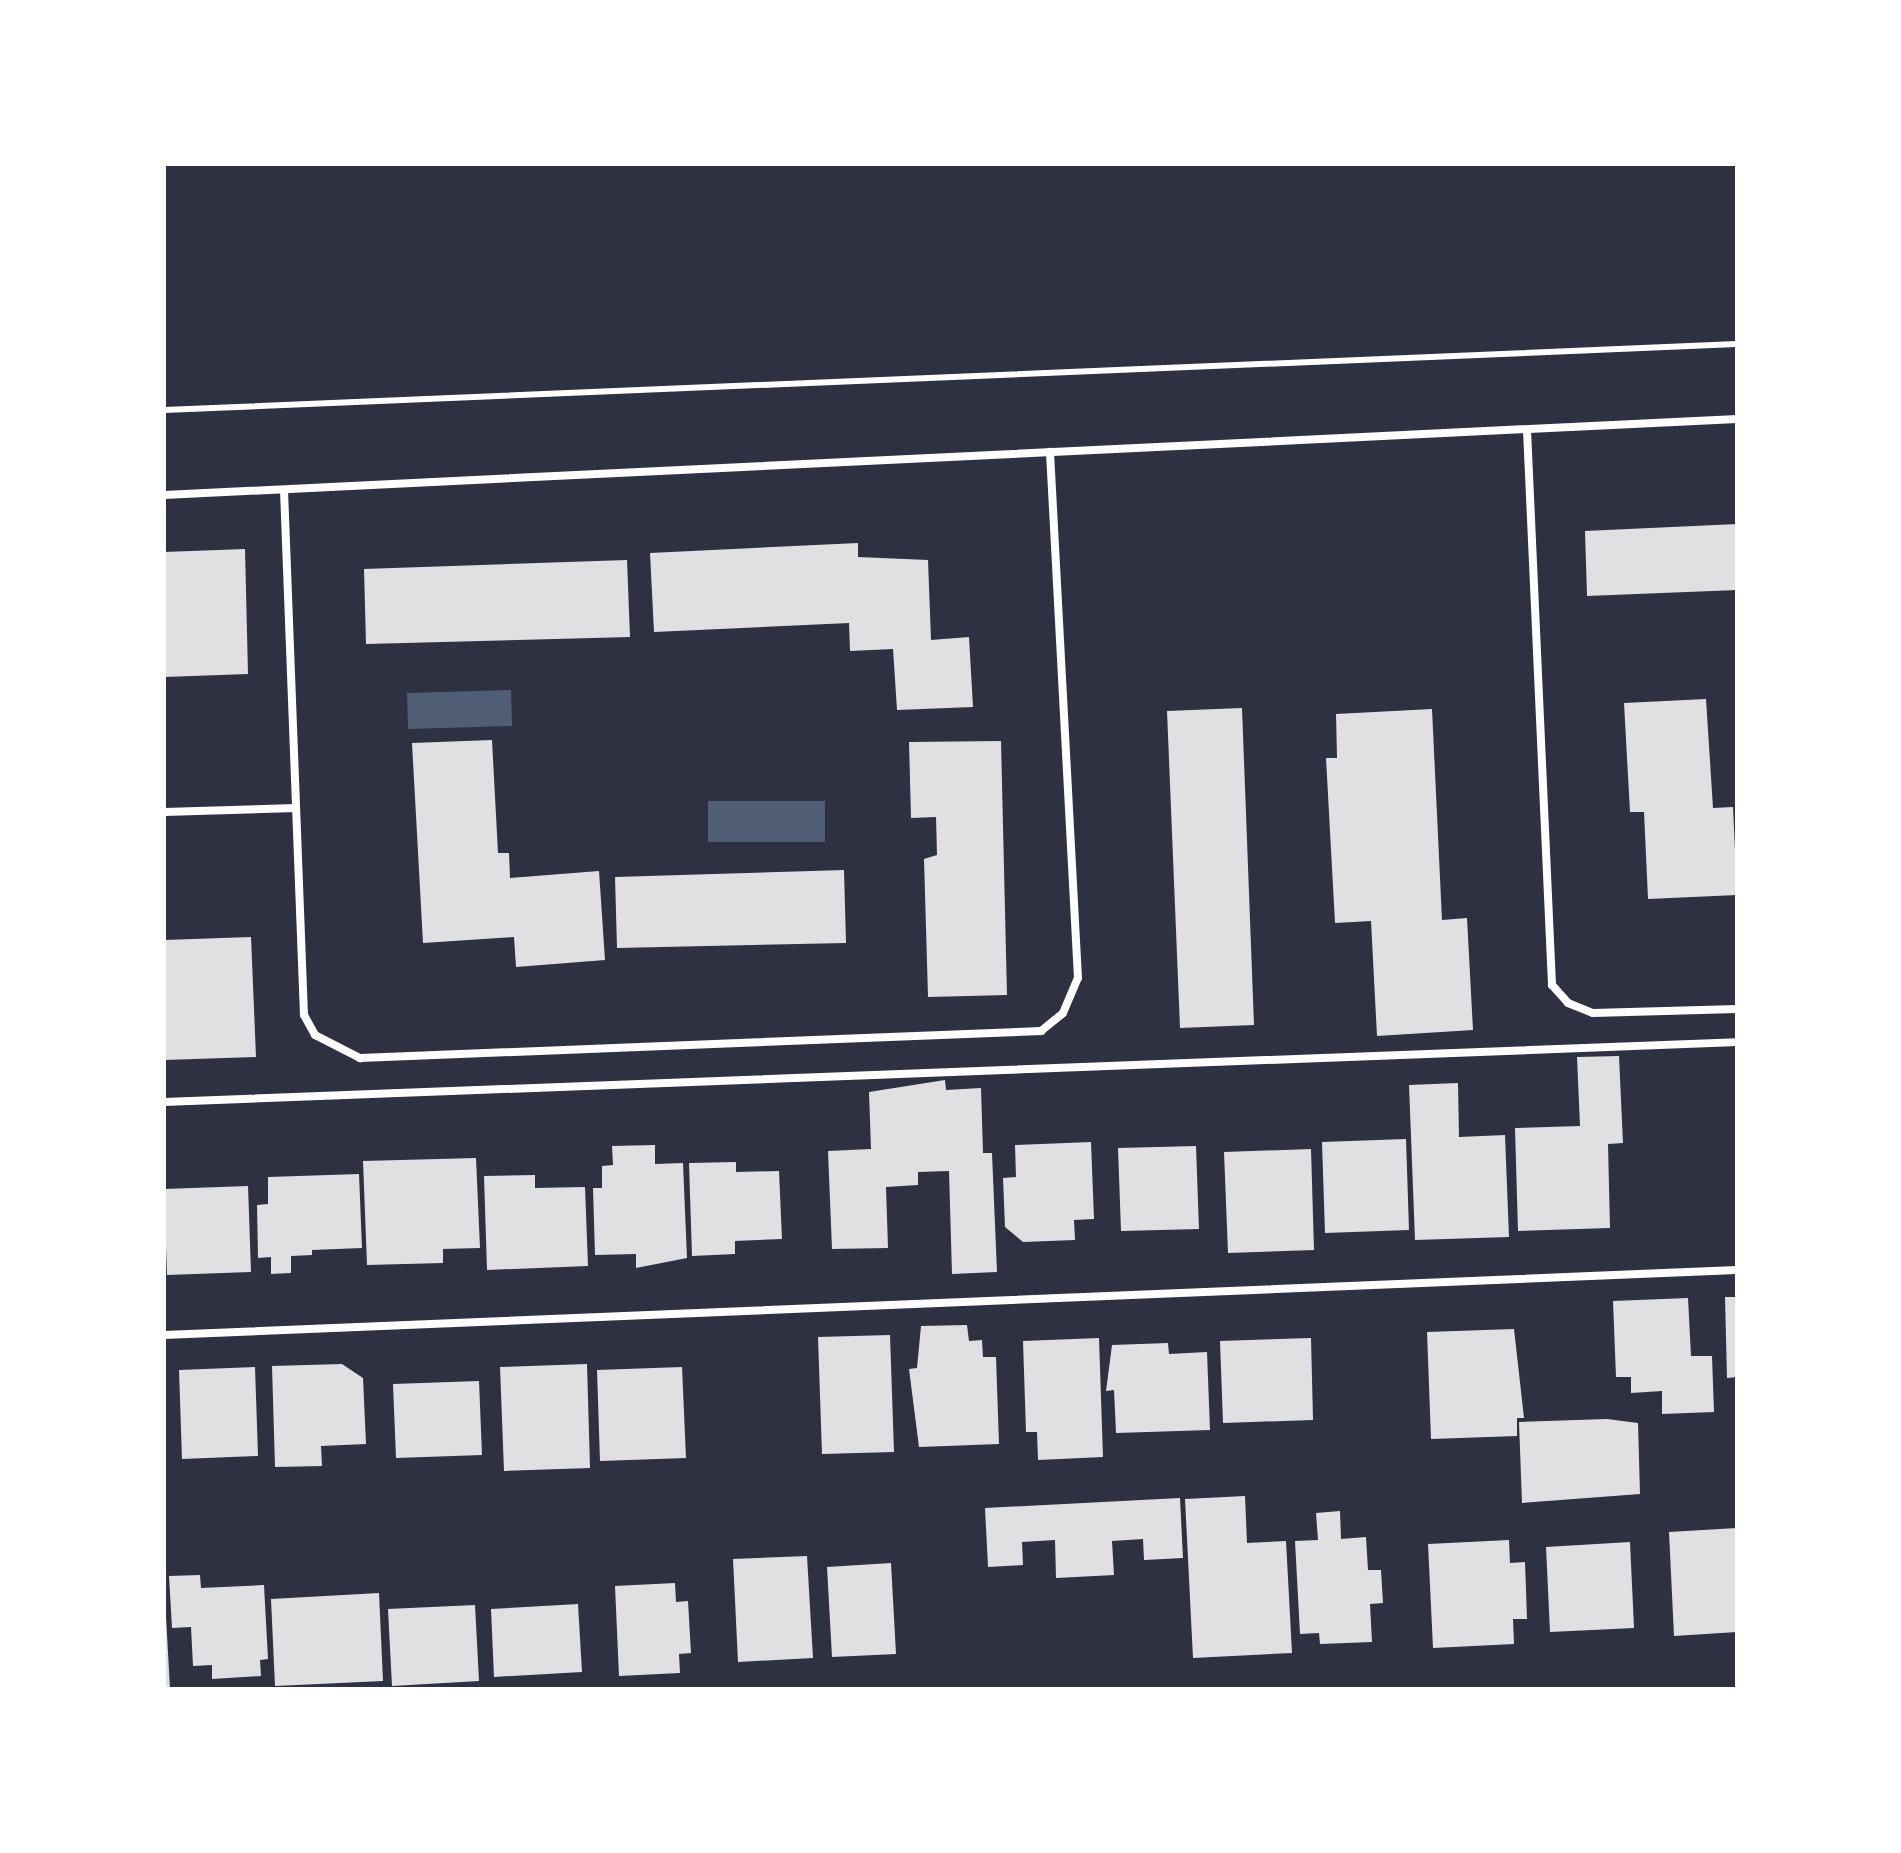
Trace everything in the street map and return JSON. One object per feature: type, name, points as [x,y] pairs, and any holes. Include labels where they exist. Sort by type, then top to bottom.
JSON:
[{"type":"street","points":[[164,495],[1737,419]]},
{"type":"street","points":[[1527,430],[1552,985],[1568,1003],[1593,1013],[1737,1009]]},
{"type":"street","points":[[284,490],[304,1015],[315,1035],[360,1058],[1041,1031],[1063,1013],[1078,978],[1050,452]]},
{"type":"street","points":[[164,812],[296,808]]},
{"type":"street","points":[[164,1102],[1737,1042]]},
{"type":"street","points":[[164,1335],[1737,1270]]},
{"type":"lane","points":[[164,410],[1737,344]]},
{"type":"water","points":[[511,690],[512,726],[408,729],[407,693]]},
{"type":"water","points":[[708,801],[825,801],[825,842],[708,842]]},
{"type":"building","points":[[1737,524],[1737,590],[1587,596],[1585,531]]},
{"type":"building","points":[[858,543],[858,557],[928,560],[931,640],[969,637],[973,707],[897,710],[893,649],[850,651],[849,623],[654,632],[650,553]]},
{"type":"building","points":[[245,549],[248,674],[164,677],[164,552]]},
{"type":"building","points":[[627,560],[630,637],[366,644],[364,569]]},
{"type":"building","points":[[1706,699],[1713,808],[1733,807],[1737,895],[1648,899],[1644,812],[1630,812],[1624,703]]},
{"type":"building","points":[[1242,708],[1254,1025],[1180,1028],[1167,711]]},
{"type":"building","points":[[1432,709],[1442,920],[1467,918],[1473,1030],[1377,1036],[1371,921],[1335,923],[1326,758],[1337,758],[1336,714]]},
{"type":"building","points":[[492,740],[498,853],[509,853],[510,878],[599,871],[605,960],[516,967],[514,937],[423,943],[412,743]]},
{"type":"building","points":[[1001,741],[1007,995],[928,997],[924,859],[937,855],[936,817],[911,818],[909,742]]},
{"type":"building","points":[[844,870],[846,943],[617,948],[615,877]]},
{"type":"building","points":[[251,937],[256,1057],[164,1060],[164,940]]},
{"type":"building","points":[[1619,1056],[1623,1143],[1608,1144],[1610,1228],[1518,1231],[1515,1128],[1580,1126],[1577,1057]]},
{"type":"building","points":[[945,1080],[946,1090],[981,1088],[983,1153],[992,1153],[997,1272],[952,1274],[949,1171],[918,1172],[918,1185],[886,1187],[888,1248],[832,1249],[828,1151],[871,1149],[869,1092]]},
{"type":"building","points":[[1458,1083],[1459,1137],[1505,1135],[1509,1237],[1415,1240],[1409,1085]]},
{"type":"building","points":[[1406,1139],[1409,1230],[1325,1233],[1322,1142]]},
{"type":"building","points":[[1091,1142],[1094,1219],[1074,1220],[1075,1240],[1023,1242],[1005,1227],[1003,1178],[1016,1177],[1015,1145]]},
{"type":"building","points":[[655,1145],[655,1164],[683,1163],[687,1258],[636,1268],[636,1254],[595,1255],[593,1188],[602,1188],[602,1166],[613,1165],[612,1146]]},
{"type":"building","points":[[1196,1146],[1199,1229],[1121,1231],[1118,1148]]},
{"type":"building","points":[[1311,1149],[1314,1250],[1228,1253],[1224,1152]]},
{"type":"building","points":[[476,1158],[480,1248],[443,1249],[443,1263],[367,1265],[363,1161]]},
{"type":"building","points":[[736,1162],[736,1172],[779,1171],[782,1239],[735,1241],[735,1254],[692,1256],[689,1163]]},
{"type":"building","points":[[359,1174],[362,1248],[312,1250],[312,1255],[291,1256],[291,1273],[271,1274],[271,1257],[258,1258],[257,1205],[268,1204],[268,1177]]},
{"type":"building","points":[[535,1175],[535,1188],[585,1187],[588,1266],[487,1270],[484,1176]]},
{"type":"building","points":[[248,1186],[251,1272],[167,1275],[164,1189]]},
{"type":"building","points":[[1725,1297],[1737,1297],[1737,1377],[1727,1378]]},
{"type":"building","points":[[1688,1298],[1691,1356],[1712,1356],[1714,1412],[1662,1414],[1662,1391],[1631,1393],[1631,1377],[1616,1377],[1613,1301]]},
{"type":"building","points":[[967,1325],[969,1341],[982,1340],[983,1357],[996,1357],[999,1444],[919,1447],[909,1369],[917,1368],[921,1326]]},
{"type":"building","points":[[1514,1329],[1524,1418],[1517,1418],[1517,1436],[1431,1439],[1427,1332]]},
{"type":"building","points":[[890,1335],[894,1452],[822,1454],[818,1337]]},
{"type":"building","points":[[1099,1338],[1103,1457],[1038,1460],[1037,1432],[1026,1432],[1023,1341]]},
{"type":"building","points":[[1311,1338],[1313,1420],[1223,1423],[1220,1341]]},
{"type":"building","points":[[1168,1343],[1169,1354],[1207,1352],[1210,1430],[1116,1433],[1114,1390],[1106,1391],[1112,1345]]},
{"type":"building","points":[[342,1364],[363,1378],[366,1444],[321,1446],[322,1466],[275,1467],[272,1366]]},
{"type":"building","points":[[587,1364],[590,1468],[504,1471],[500,1367]]},
{"type":"building","points":[[255,1367],[258,1456],[182,1459],[179,1370]]},
{"type":"building","points":[[682,1367],[686,1458],[600,1461],[597,1370]]},
{"type":"building","points":[[479,1381],[482,1455],[396,1458],[393,1384]]},
{"type":"building","points":[[1607,1419],[1638,1423],[1640,1494],[1522,1503],[1519,1422]]},
{"type":"building","points":[[1245,1496],[1247,1543],[1286,1541],[1292,1653],[1193,1658],[1185,1499]]},
{"type":"building","points":[[1180,1498],[1183,1558],[1144,1560],[1143,1539],[1112,1541],[1114,1575],[1056,1578],[1055,1540],[1022,1542],[1023,1565],[988,1567],[985,1508]]},
{"type":"building","points":[[1340,1511],[1341,1539],[1366,1537],[1368,1570],[1381,1570],[1383,1603],[1370,1604],[1372,1642],[1320,1644],[1319,1633],[1300,1634],[1295,1541],[1318,1540],[1316,1513]]},
{"type":"building","points":[[1737,1528],[1737,1632],[1674,1636],[1669,1532]]},
{"type":"building","points":[[1509,1540],[1510,1563],[1525,1562],[1527,1619],[1513,1619],[1514,1644],[1433,1648],[1428,1544]]},
{"type":"building","points":[[1630,1542],[1634,1628],[1550,1632],[1546,1547]]},
{"type":"building","points":[[807,1556],[813,1658],[738,1662],[733,1559]]},
{"type":"building","points":[[891,1563],[896,1654],[832,1657],[827,1567]]},
{"type":"building","points":[[200,1575],[201,1588],[264,1585],[268,1659],[260,1660],[261,1676],[212,1679],[212,1665],[193,1666],[191,1627],[172,1628],[169,1576]]},
{"type":"building","points":[[675,1583],[676,1602],[688,1601],[691,1653],[679,1654],[680,1673],[619,1676],[615,1586]]},
{"type":"building","points":[[379,1593],[383,1681],[275,1686],[271,1599]]},
{"type":"building","points":[[578,1604],[582,1672],[494,1677],[491,1609]]},
{"type":"building","points":[[475,1605],[479,1681],[392,1686],[388,1609]]},
{"type":"building","points":[[166,1616],[170,1689],[164,1689]]}]
